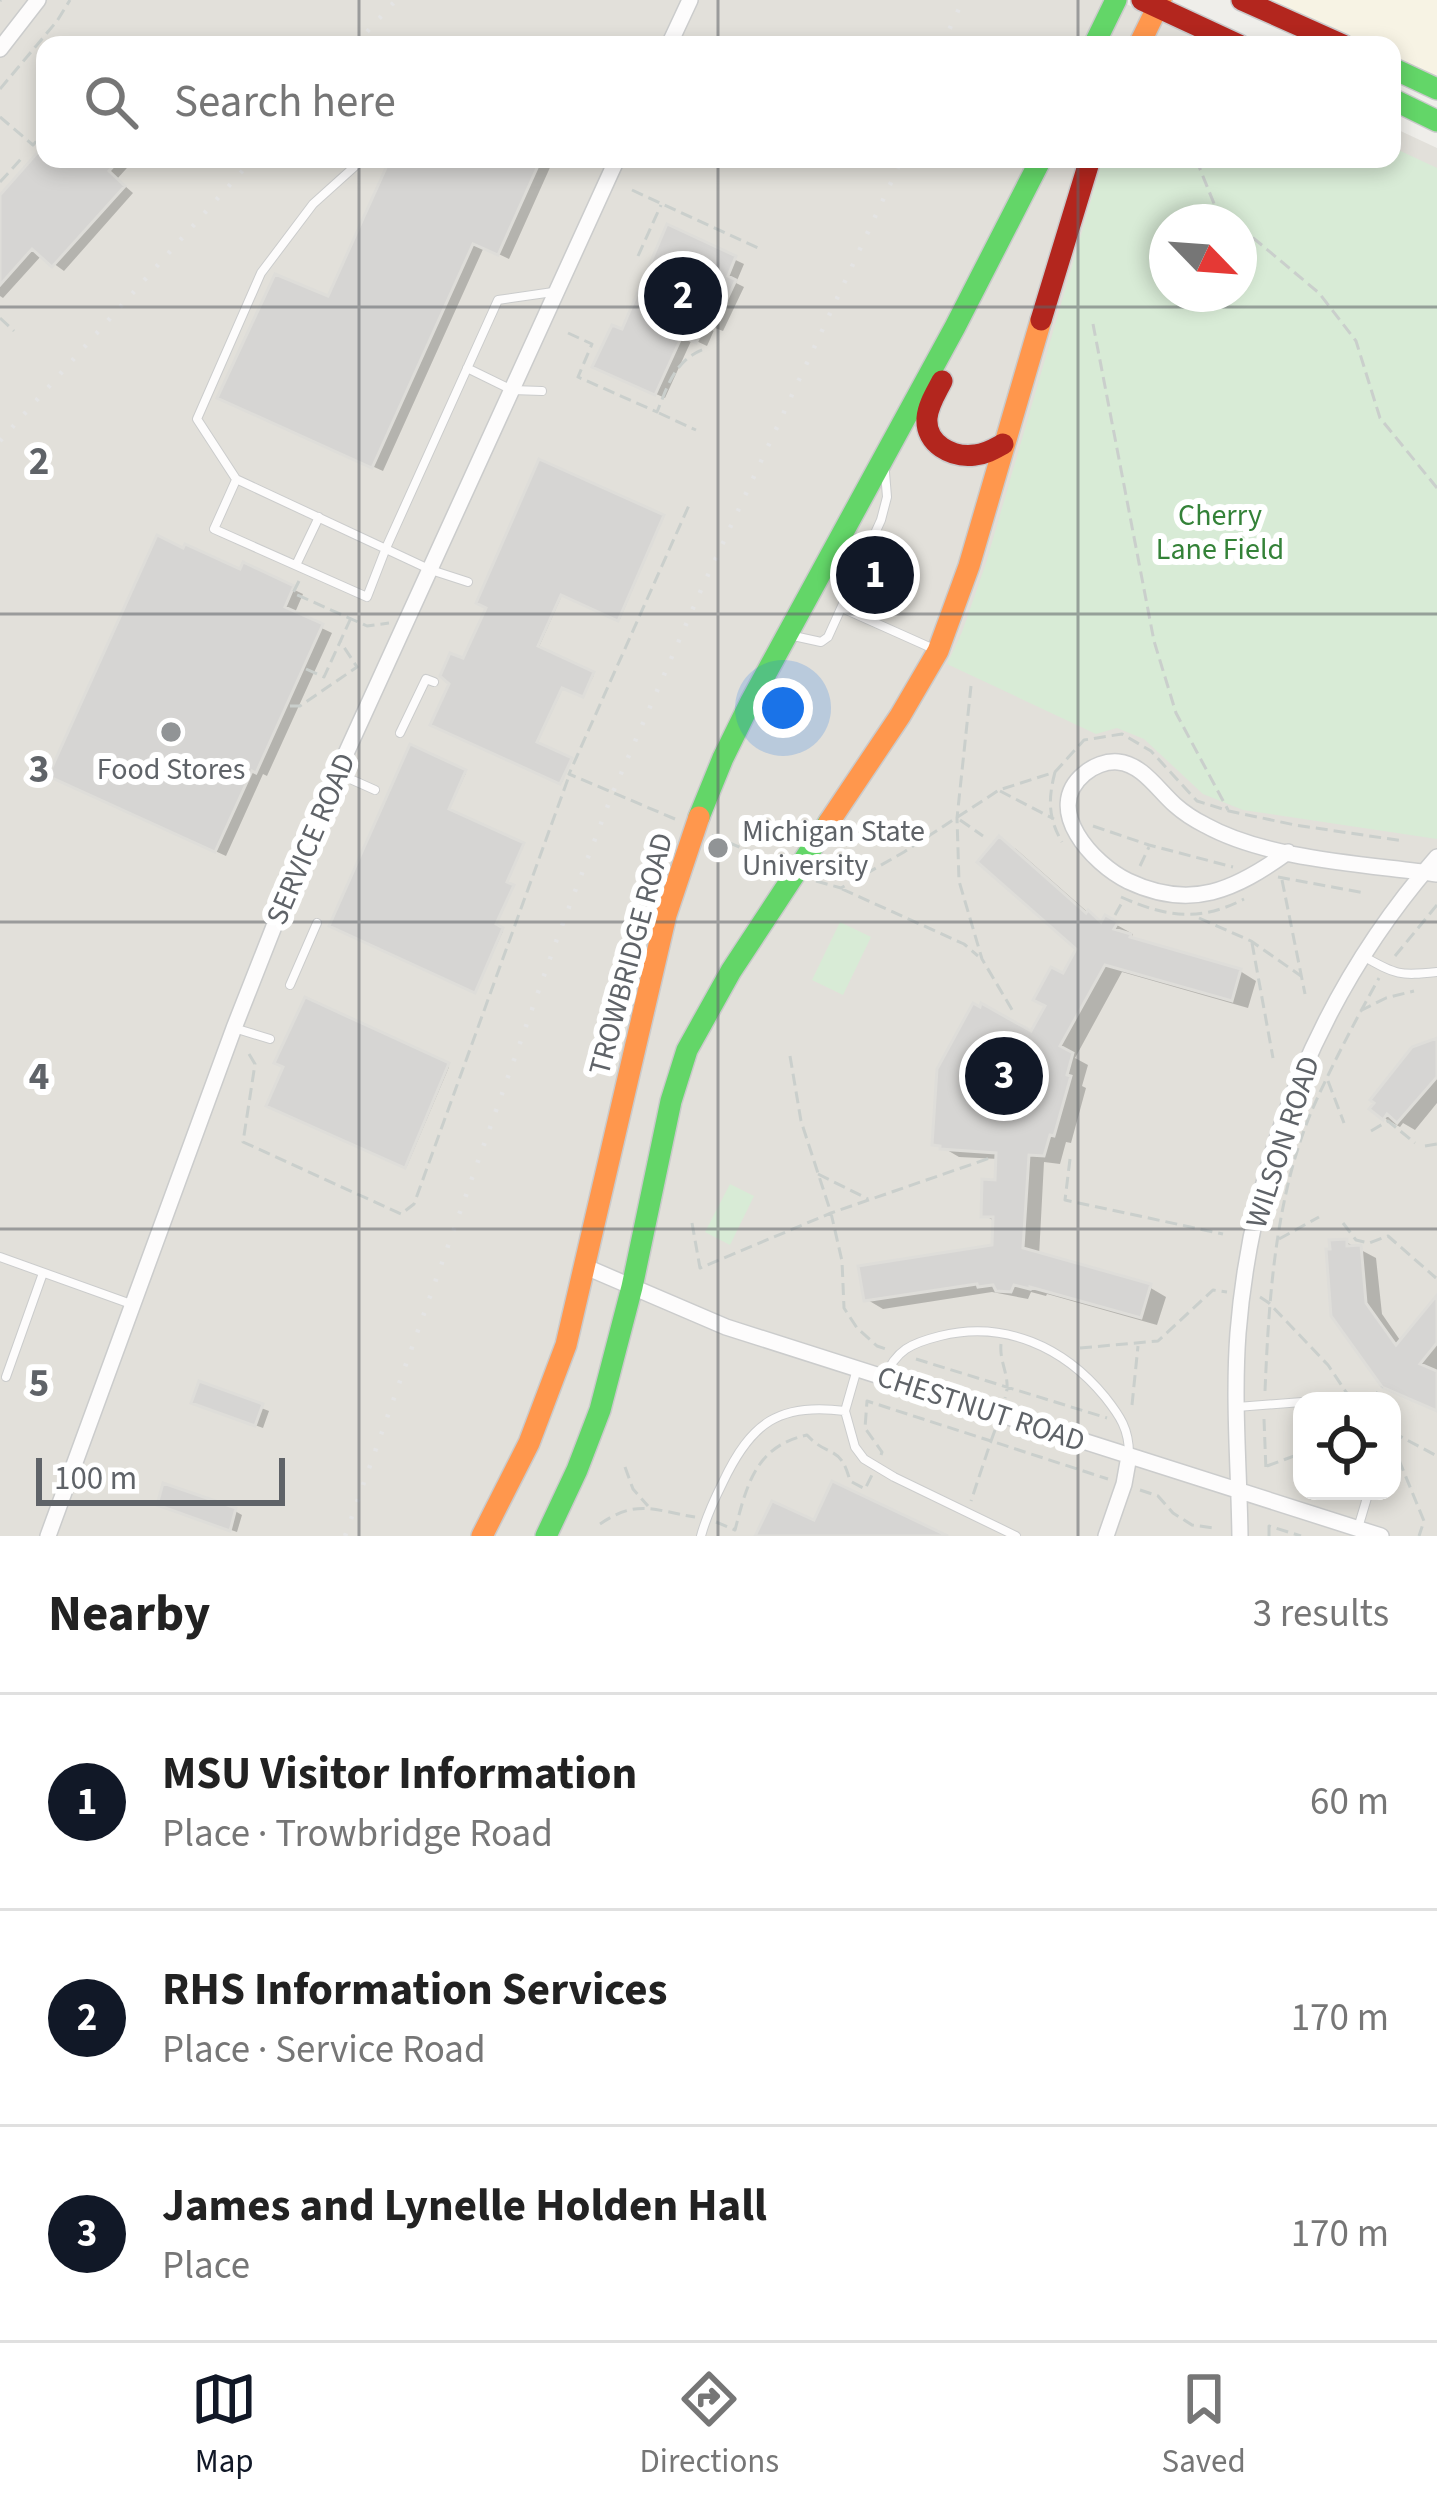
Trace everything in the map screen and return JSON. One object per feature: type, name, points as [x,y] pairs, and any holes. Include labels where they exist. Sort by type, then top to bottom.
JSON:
[{"type":"street","points":[[673,36],[690,0]]},
{"type":"street","points":[[1098,36],[1116,0]]},
{"type":"street","points":[[1242,0],[1323,36]]},
{"type":"street","points":[[1142,36],[1153,2],[1221,36]]},
{"type":"street","points":[[0,49],[29,4]]},
{"type":"street","points":[[1401,72],[1437,90]]},
{"type":"street","points":[[1401,84],[1437,90]]},
{"type":"street","points":[[1401,104],[1437,121]]},
{"type":"street","points":[[1401,120],[1437,137]]},
{"type":"street","name":"SERVICE ROAD","points":[[48,1536],[233,1028],[317,817],[613,168]]},
{"type":"street","name":"TROWBRIDGE ROAD","points":[[482,1536],[521,1465],[566,1345],[666,915],[694,827],[723,758],[1037,168]]},
{"type":"street","points":[[546,1536],[600,1410],[671,1101],[688,1051],[730,971],[938,651],[969,566],[1087,168]]},
{"type":"street","points":[[1003,444],[983,454],[962,456],[943,450],[929,436],[926,423],[929,406],[1014,244],[1029,184]]},
{"type":"street","points":[[1288,852],[1234,885],[1196,897],[1153,891],[1119,876],[1092,853],[1069,820],[1069,798],[1083,774],[1096,765],[1120,762],[1138,770],[1176,806],[1216,832],[1241,841],[1430,873]]},
{"type":"street","name":"WILSON ROAD","points":[[1240,1536],[1235,1407],[1242,1294],[1266,1174],[1304,1068],[1362,955],[1430,873],[1437,856]]},
{"type":"street","name":"CHESTNUT ROAD","points":[[586,1268],[727,1327],[1381,1536]]},
{"type":"street","points":[[1106,1536],[1129,1456]]},
{"type":"lane","points":[[353,168],[313,204],[261,273],[197,418],[236,479],[431,570],[468,582]]},
{"type":"lane","points":[[236,479],[214,529],[367,597],[498,300],[555,292]]},
{"type":"lane","points":[[467,368],[512,390],[542,391]]},
{"type":"lane","points":[[787,635],[820,642],[828,637],[881,520],[887,497],[884,458]]},
{"type":"lane","points":[[296,566],[319,518]]},
{"type":"lane","points":[[842,608],[938,651]]},
{"type":"lane","points":[[400,733],[426,679],[434,682]]},
{"type":"lane","points":[[338,774],[375,790]]},
{"type":"lane","points":[[290,986],[316,922]]},
{"type":"lane","points":[[1362,955],[1405,975],[1437,972]]},
{"type":"lane","points":[[233,1028],[270,1039]]},
{"type":"lane","points":[[0,1257],[132,1304]]},
{"type":"lane","points":[[6,1377],[43,1273]]},
{"type":"lane","points":[[886,1378],[898,1353],[931,1338],[967,1332],[1030,1340],[1075,1365],[1100,1391],[1125,1424],[1129,1456]]},
{"type":"lane","points":[[856,1369],[845,1411],[855,1447],[875,1467],[1016,1536]]},
{"type":"lane","points":[[1235,1407],[1293,1403]]},
{"type":"lane","points":[[701,1536],[736,1455],[762,1426],[809,1407],[845,1411]]},
{"type":"lane","points":[[1358,1528],[1366,1500]]},
{"type":"path","points":[[44,36],[70,0]]},
{"type":"path","points":[[0,89],[36,45]]},
{"type":"path","points":[[0,117],[33,145]]},
{"type":"path","points":[[28,151],[36,142]]},
{"type":"path","points":[[0,182],[21,159]]},
{"type":"path","points":[[1200,168],[1214,204]]},
{"type":"path","points":[[632,190],[758,248]]},
{"type":"path","points":[[638,256],[662,204]]},
{"type":"path","points":[[1257,241],[1318,293],[1356,341],[1380,418],[1437,488]]},
{"type":"path","points":[[0,318],[14,331]]},
{"type":"path","points":[[1094,324],[1154,641],[1175,713],[1229,811]]},
{"type":"path","points":[[568,333],[592,344],[578,377],[696,430]]},
{"type":"path","points":[[657,412],[682,361],[704,349]]},
{"type":"path","points":[[249,1054],[255,1064],[243,1142],[401,1214],[413,1204],[569,774],[690,503]]},
{"type":"path","points":[[300,579],[293,592],[367,626],[392,622],[404,628]]},
{"type":"path","points":[[306,669],[324,677],[351,618]]},
{"type":"path","points":[[290,706],[300,706],[357,667],[340,641]]},
{"type":"path","points":[[971,686],[957,818],[959,881],[982,959],[1014,1013]]},
{"type":"path","points":[[841,888],[999,790],[1054,772],[1084,740],[1122,734],[1151,751],[1197,801],[1295,825],[1405,841]]},
{"type":"path","points":[[569,774],[841,888],[964,944],[982,959]]},
{"type":"path","points":[[999,790],[1050,819],[1069,820],[1258,873],[1365,892]]},
{"type":"path","points":[[957,818],[983,836]]},
{"type":"path","points":[[1282,878],[1305,994]]},
{"type":"path","points":[[1293,1457],[1266,1469],[1269,1303],[1291,1180],[1311,1113],[1360,1011],[1384,968],[1437,905]]},
{"type":"path","points":[[1196,916],[1251,941],[1301,976]]},
{"type":"path","points":[[1251,941],[1273,1058]]},
{"type":"path","points":[[1360,1011],[1414,991]]},
{"type":"path","points":[[790,1056],[801,1120],[842,1261],[844,1307],[857,1328],[877,1346],[1125,1424]]},
{"type":"path","points":[[1327,1079],[1344,1123]]},
{"type":"path","points":[[1371,1131],[1388,1121],[1415,1143]]},
{"type":"path","points":[[1425,1146],[1437,1144]]},
{"type":"path","points":[[692,1223],[700,1268],[831,1213],[990,1158]]},
{"type":"path","points":[[1070,1159],[1065,1200],[1223,1234]]},
{"type":"path","points":[[818,1174],[870,1199]]},
{"type":"path","points":[[1278,1240],[1319,1217]]},
{"type":"path","points":[[1343,1223],[1356,1240],[1369,1243],[1388,1236],[1436,1278]]},
{"type":"path","points":[[1080,1348],[1158,1341],[1213,1290]]},
{"type":"path","points":[[1269,1303],[1328,1365],[1346,1392]]},
{"type":"path","points":[[1132,1406],[1138,1344]]},
{"type":"path","points":[[1378,1392],[1382,1387]]},
{"type":"path","points":[[601,1524],[620,1510],[649,1508],[706,1518],[735,1530],[756,1470],[784,1440],[807,1436],[845,1462],[850,1481],[865,1490],[882,1452],[865,1428],[867,1401],[992,1441],[965,1511]]},
{"type":"path","points":[[1401,1437],[1437,1456]]},
{"type":"path","points":[[625,1467],[633,1489],[649,1508]]},
{"type":"path","points":[[1401,1467],[1424,1521],[1419,1536]]},
{"type":"path","points":[[1269,1536],[1269,1526],[1300,1536]]},
{"type":"shaded area","name":"Michigan State University","points":[[0,0],[1118,0],[1195,36],[36,36],[36,168],[1401,168],[1401,131],[1437,148],[1437,1536],[0,1536]]},
{"type":"shaded area","points":[[1268,0],[1437,0],[1437,76],[1401,60],[1401,36],[1348,36]]},
{"type":"green space","name":"Cherry Lane Field","points":[[1401,151],[1437,168],[1437,839],[1243,810],[1203,794],[1144,739],[1117,728],[1096,734],[947,664],[962,632],[1100,168],[1401,168]]},
{"type":"green space","points":[[840,922],[871,937],[843,995],[812,980]]},
{"type":"green space","points":[[730,1184],[754,1196],[730,1245],[705,1232]]},
{"type":"building","points":[[36,154],[36,168],[112,168],[109,171],[125,186],[52,267],[32,249],[0,285],[0,195]]},
{"type":"building","points":[[386,168],[537,168],[498,255],[473,244],[372,468],[217,398],[275,274],[328,296]]},
{"type":"building","points":[[667,224],[736,256],[728,276],[736,280],[713,329],[705,325],[696,343],[682,336],[655,395],[592,367],[612,325],[622,329]]},
{"type":"building","points":[[539,459],[664,515],[618,621],[561,595],[538,646],[594,672],[583,697],[562,688],[537,742],[572,758],[560,784],[430,725],[449,684],[440,676],[450,653],[463,658],[486,608],[476,603]]},
{"type":"building","name":"Food Stores","points":[[157,535],[240,569],[243,562],[294,586],[285,607],[323,624],[215,852],[48,776]]},
{"type":"building","points":[[410,744],[466,770],[449,809],[524,843],[507,882],[514,885],[496,924],[503,928],[475,993],[329,926]]},
{"type":"building","points":[[999,836],[1101,922],[1105,915],[1118,922],[1114,929],[1130,937],[1241,969],[1232,1001],[1105,965],[1060,1046],[1073,1053],[1067,1075],[1071,1076],[1044,1156],[1029,1155],[1023,1248],[1151,1284],[1141,1318],[1014,1285],[1011,1292],[977,1284],[864,1301],[858,1266],[992,1245],[993,1217],[981,1217],[982,1179],[995,1180],[996,1153],[932,1145],[937,1069],[973,1003],[1031,1031],[1045,1006],[1033,1000],[1051,967],[1063,973],[1076,949],[977,862]]},
{"type":"building","points":[[305,997],[449,1063],[405,1168],[266,1106],[283,1067],[274,1063]]},
{"type":"building","points":[[1437,1038],[1437,1077],[1397,1123],[1369,1109],[1374,1103],[1370,1100],[1412,1047]]},
{"type":"building","points":[[1347,1239],[1347,1246],[1361,1245],[1366,1303],[1396,1345],[1437,1295],[1437,1343],[1420,1364],[1437,1371],[1437,1411],[1382,1387],[1331,1316],[1329,1240]]},
{"type":"building","points":[[199,1381],[263,1404],[255,1426],[191,1403]]},
{"type":"building","points":[[832,1481],[948,1536],[755,1536],[772,1501],[814,1520]]},
{"type":"building","points":[[163,1483],[236,1508],[230,1531],[157,1505]]},
{"type":"railway","points":[[363,36],[396,0]]},
{"type":"railway","points":[[946,36],[963,0]]},
{"type":"railway","points":[[0,441],[245,168]]},
{"type":"railway","points":[[345,1536],[613,792],[701,590],[898,168]]},
{"type":"traffic: fast","points":[[1098,36],[1116,0]]},
{"type":"traffic: fast","points":[[1401,72],[1437,89]]},
{"type":"traffic: fast","points":[[1401,103],[1437,121]]},
{"type":"traffic: fast","points":[[699,817],[751,701],[1036,168]]},
{"type":"traffic: fast","points":[[546,1536],[600,1410],[687,1050],[731,971],[829,822]]},
{"type":"traffic: slow","points":[[1143,36],[1161,0]]},
{"type":"traffic: slow","points":[[829,822],[938,651],[969,566],[1041,320]]},
{"type":"traffic: slow","points":[[482,1536],[529,1443],[566,1345],[666,915],[699,817]]},
{"type":"traffic: jam","points":[[1142,0],[1220,36]]},
{"type":"traffic: jam","points":[[1242,0],[1323,36]]},
{"type":"traffic: jam","points":[[1041,320],[1087,168]]},
{"type":"traffic: jam","points":[[942,381],[927,418],[935,442],[966,455],[983,454],[1003,444]]},
{"type":"place","name":"RHS Information Services","points":[[683,296]]},
{"type":"place","name":"MSU Visitor Information","points":[[875,575]]},
{"type":"place","name":"Food Stores","points":[[171,732]]},
{"type":"place","name":"Michigan State University","points":[[718,848]]},
{"type":"place","name":"James and Lynelle Holden Hall","points":[[1004,1076]]}]
